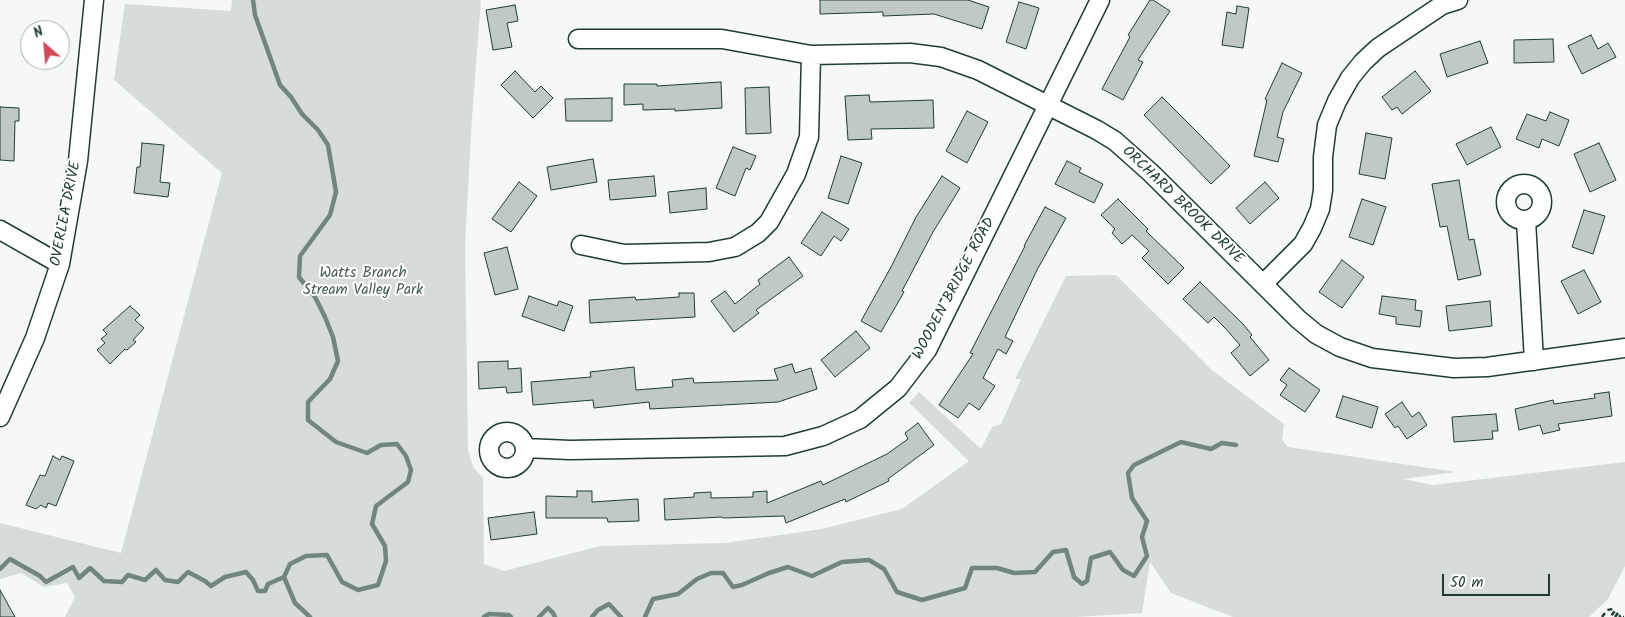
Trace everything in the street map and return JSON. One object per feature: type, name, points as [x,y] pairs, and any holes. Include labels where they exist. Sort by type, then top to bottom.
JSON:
[{"type":"street","name":"OVERLEA DRIVE","points":[[0,417],[36,338],[60,264],[78,161],[94,0]]},
{"type":"street","name":"WOODEN BRIDGE ROAD","points":[[525,448],[570,450],[785,446],[823,436],[860,418],[898,388],[927,350],[1100,0]]},
{"type":"street","points":[[1263,284],[1302,244],[1312,228],[1320,209],[1324,190],[1323,157],[1327,125],[1337,101],[1350,78],[1378,48],[1442,6],[1458,0]]},
{"type":"street","name":"ORCHARD BROOK DRIVE","points":[[578,39],[722,39],[811,55],[910,53],[941,56],[978,70],[1049,105],[1097,130],[1115,142],[1133,156],[1298,319],[1316,334],[1340,347],[1364,356],[1424,366],[1454,368],[1486,367],[1625,348]]},
{"type":"street","points":[[581,245],[624,254],[709,252],[734,246],[758,233],[769,222],[796,174],[809,137],[811,55]]},
{"type":"street","points":[[1526,220],[1534,361]]},
{"type":"street","points":[[0,230],[60,264]]},
{"type":"path","points":[[1602,617],[1608,610],[1613,609],[1615,611],[1610,617]]},
{"type":"path","points":[[1615,617],[1618,613],[1621,615],[1619,617]]},
{"type":"green space","name":"Watts Branch Stream Valley Park","points":[[232,0],[481,0],[465,243],[468,450],[473,467],[483,478],[484,564],[504,571],[600,546],[724,543],[822,529],[902,509],[969,461],[909,403],[919,392],[981,449],[992,427],[1001,424],[1021,379],[1015,379],[1066,276],[1116,275],[1213,371],[1284,424],[1282,440],[1288,447],[1456,472],[1403,479],[1433,485],[1625,462],[1625,566],[1608,599],[1589,617],[1233,617],[1171,593],[1150,562],[1142,613],[1076,617],[65,617],[75,597],[67,583],[44,587],[21,573],[0,579],[0,523],[121,553],[222,173],[114,80],[125,4],[231,11]]},
{"type":"building","points":[[820,0],[968,0],[989,7],[982,29],[934,14],[883,16],[883,12],[820,14]]},
{"type":"building","points":[[1150,0],[1170,11],[1138,60],[1143,62],[1123,100],[1102,89],[1130,37],[1128,35]]},
{"type":"building","points":[[1019,2],[1039,8],[1026,49],[1006,42]]},
{"type":"building","points":[[515,5],[518,21],[507,23],[512,47],[493,50],[486,10]]},
{"type":"building","points":[[1237,6],[1249,8],[1243,48],[1222,45],[1227,12],[1236,14]]},
{"type":"building","points":[[1591,35],[1598,49],[1608,43],[1616,57],[1582,74],[1568,46]]},
{"type":"building","points":[[1553,39],[1554,62],[1514,63],[1514,40]]},
{"type":"building","points":[[1480,41],[1488,63],[1447,77],[1440,54]]},
{"type":"building","points":[[1282,63],[1302,73],[1283,112],[1277,137],[1284,139],[1278,162],[1254,156],[1267,100],[1265,99]]},
{"type":"building","points":[[515,71],[535,92],[541,86],[553,98],[533,118],[501,85]]},
{"type":"building","points":[[1415,71],[1431,91],[1402,114],[1397,107],[1392,110],[1382,97]]},
{"type":"building","points":[[721,82],[722,108],[675,111],[675,109],[643,110],[643,104],[624,105],[624,84],[657,84],[657,86]]},
{"type":"building","points":[[769,87],[771,133],[746,134],[745,88]]},
{"type":"building","points":[[869,95],[870,102],[933,100],[934,128],[871,129],[872,139],[848,140],[845,96]]},
{"type":"building","points":[[1162,97],[1230,166],[1211,184],[1144,115]]},
{"type":"building","points":[[612,98],[612,121],[566,121],[565,99]]},
{"type":"building","points":[[0,107],[19,108],[19,121],[15,121],[14,161],[0,160]]},
{"type":"building","points":[[967,111],[988,122],[967,163],[946,151]]},
{"type":"building","points":[[1550,112],[1569,120],[1559,146],[1542,139],[1539,148],[1516,139],[1527,114],[1546,121]]},
{"type":"building","points":[[1491,127],[1501,147],[1467,165],[1456,144]]},
{"type":"building","points":[[1366,133],[1392,138],[1385,179],[1359,174]]},
{"type":"building","points":[[142,143],[164,145],[160,182],[170,183],[168,197],[134,193],[137,167],[140,167]]},
{"type":"building","points":[[1599,143],[1616,180],[1590,192],[1574,154]]},
{"type":"building","points":[[733,147],[756,156],[750,170],[746,168],[735,196],[716,188]]},
{"type":"building","points":[[841,156],[862,163],[848,204],[828,198]]},
{"type":"building","points":[[593,159],[597,182],[551,190],[547,167]]},
{"type":"building","points":[[1067,161],[1081,168],[1079,172],[1103,184],[1094,203],[1055,184]]},
{"type":"building","points":[[654,176],[656,196],[610,200],[608,180]]},
{"type":"building","points":[[942,176],[960,188],[933,232],[902,291],[904,292],[881,332],[861,321],[916,217]]},
{"type":"building","points":[[1459,180],[1469,240],[1474,239],[1481,275],[1458,280],[1447,226],[1440,227],[1432,184]]},
{"type":"building","points":[[519,182],[537,196],[511,232],[492,219]]},
{"type":"building","points":[[1265,182],[1279,198],[1250,224],[1236,208]]},
{"type":"building","points":[[706,188],[707,209],[670,213],[668,192]]},
{"type":"building","points":[[1118,199],[1148,229],[1146,231],[1184,268],[1168,284],[1142,258],[1149,251],[1132,235],[1122,244],[1112,233],[1115,229],[1101,215]]},
{"type":"building","points":[[1362,199],[1386,207],[1373,245],[1349,237]]},
{"type":"building","points":[[1045,207],[1066,218],[1037,270],[1005,337],[1013,341],[1006,354],[998,349],[983,378],[995,386],[979,410],[969,403],[958,418],[939,405],[973,354],[970,353]]},
{"type":"building","points":[[1584,210],[1605,216],[1593,254],[1572,247]]},
{"type":"building","points":[[822,212],[849,229],[841,241],[834,236],[821,256],[801,243]]},
{"type":"building","points":[[507,247],[518,289],[495,295],[484,253]]},
{"type":"building","points":[[789,257],[803,276],[756,310],[759,313],[734,332],[711,301],[725,291],[735,304],[760,284],[758,280]]},
{"type":"building","points":[[1342,260],[1364,277],[1342,308],[1319,292]]},
{"type":"building","points":[[1584,270],[1601,302],[1578,314],[1561,281]]},
{"type":"building","points":[[1200,282],[1243,324],[1252,335],[1250,337],[1269,360],[1250,376],[1231,353],[1240,345],[1214,317],[1208,323],[1183,299]]},
{"type":"building","points":[[679,293],[694,293],[695,317],[590,323],[589,300],[635,297],[636,300],[679,297]]},
{"type":"building","points":[[529,296],[557,306],[559,301],[573,306],[564,331],[522,316]]},
{"type":"building","points":[[1382,296],[1416,300],[1415,310],[1422,311],[1420,327],[1396,324],[1396,317],[1379,314]]},
{"type":"building","points":[[1490,301],[1492,326],[1449,331],[1446,306]]},
{"type":"building","points":[[130,306],[140,315],[135,320],[144,328],[133,340],[136,342],[127,350],[125,349],[110,364],[97,350],[105,343],[101,339],[107,334],[103,330]]},
{"type":"building","points":[[856,331],[870,348],[835,377],[821,360]]},
{"type":"building","points":[[508,361],[508,369],[521,368],[522,392],[507,393],[506,387],[479,389],[478,362]]},
{"type":"building","points":[[792,364],[795,373],[811,368],[817,389],[778,402],[650,409],[649,402],[594,408],[593,400],[533,405],[531,382],[591,377],[590,372],[634,367],[636,390],[673,387],[672,380],[693,378],[694,383],[778,380],[774,369]]},
{"type":"building","points":[[1289,368],[1320,390],[1305,412],[1280,395],[1287,385],[1280,380]]},
{"type":"building","points":[[1609,392],[1612,416],[1558,424],[1560,430],[1543,434],[1540,425],[1519,430],[1515,409],[1553,400],[1554,404],[1595,398],[1594,394]]},
{"type":"building","points":[[1343,396],[1378,407],[1372,428],[1336,417]]},
{"type":"building","points":[[1402,402],[1412,417],[1419,412],[1427,425],[1407,439],[1398,426],[1395,428],[1385,414]]},
{"type":"building","points":[[1496,414],[1498,431],[1492,431],[1493,439],[1454,442],[1452,417]]},
{"type":"building","points":[[918,423],[934,445],[888,479],[889,481],[846,502],[845,499],[786,523],[784,516],[665,520],[664,499],[694,497],[694,493],[711,492],[711,498],[753,497],[753,492],[767,491],[767,503],[821,481],[823,485],[887,454],[908,439],[905,433]]},
{"type":"building","points":[[53,456],[60,460],[62,456],[74,461],[56,506],[48,503],[46,508],[41,505],[36,509],[26,505],[40,475],[45,476]]},
{"type":"building","points":[[577,491],[592,491],[592,502],[638,499],[639,521],[608,522],[607,518],[546,518],[546,496],[577,497]]},
{"type":"building","points":[[534,512],[537,534],[491,540],[488,518]]},
{"type":"building","points":[[0,590],[15,617],[0,617]]},
{"type":"waterway","points":[[253,0],[255,15],[280,85],[291,97],[302,114],[318,130],[328,145],[336,192],[330,215],[300,256],[299,277],[315,297],[325,317],[333,337],[338,361],[330,379],[308,402],[308,420],[336,442],[367,453],[381,445],[397,444],[406,456],[411,470],[408,482],[376,506],[372,524],[385,546],[386,561],[378,585],[358,590],[342,582],[327,555],[306,556],[290,564],[284,577],[295,603],[310,617]]},
{"type":"waterway","points":[[645,617],[653,599],[678,594],[697,579],[711,573],[723,573],[733,587],[788,567],[812,576],[842,562],[869,560],[884,569],[897,592],[922,600],[965,588],[972,568],[997,568],[1014,573],[1035,572],[1053,552],[1066,550],[1074,577],[1082,584],[1087,581],[1091,558],[1110,552],[1123,570],[1134,576],[1147,556],[1142,537],[1147,521],[1132,498],[1128,473],[1134,465],[1181,442],[1211,449],[1222,443],[1236,445]]},
{"type":"waterway","points":[[0,569],[10,559],[40,576],[46,582],[73,567],[79,578],[90,568],[104,581],[122,582],[128,575],[145,580],[156,570],[165,580],[178,582],[188,572],[211,586],[225,577],[246,572],[253,580],[258,591],[265,591],[268,584],[284,577]]},
{"type":"waterway","points":[[592,617],[598,610],[609,604],[621,617]]},
{"type":"waterway","points":[[539,617],[548,608],[555,617]]},
{"type":"waterway","points":[[484,617],[489,614],[509,615],[511,617]]}]
